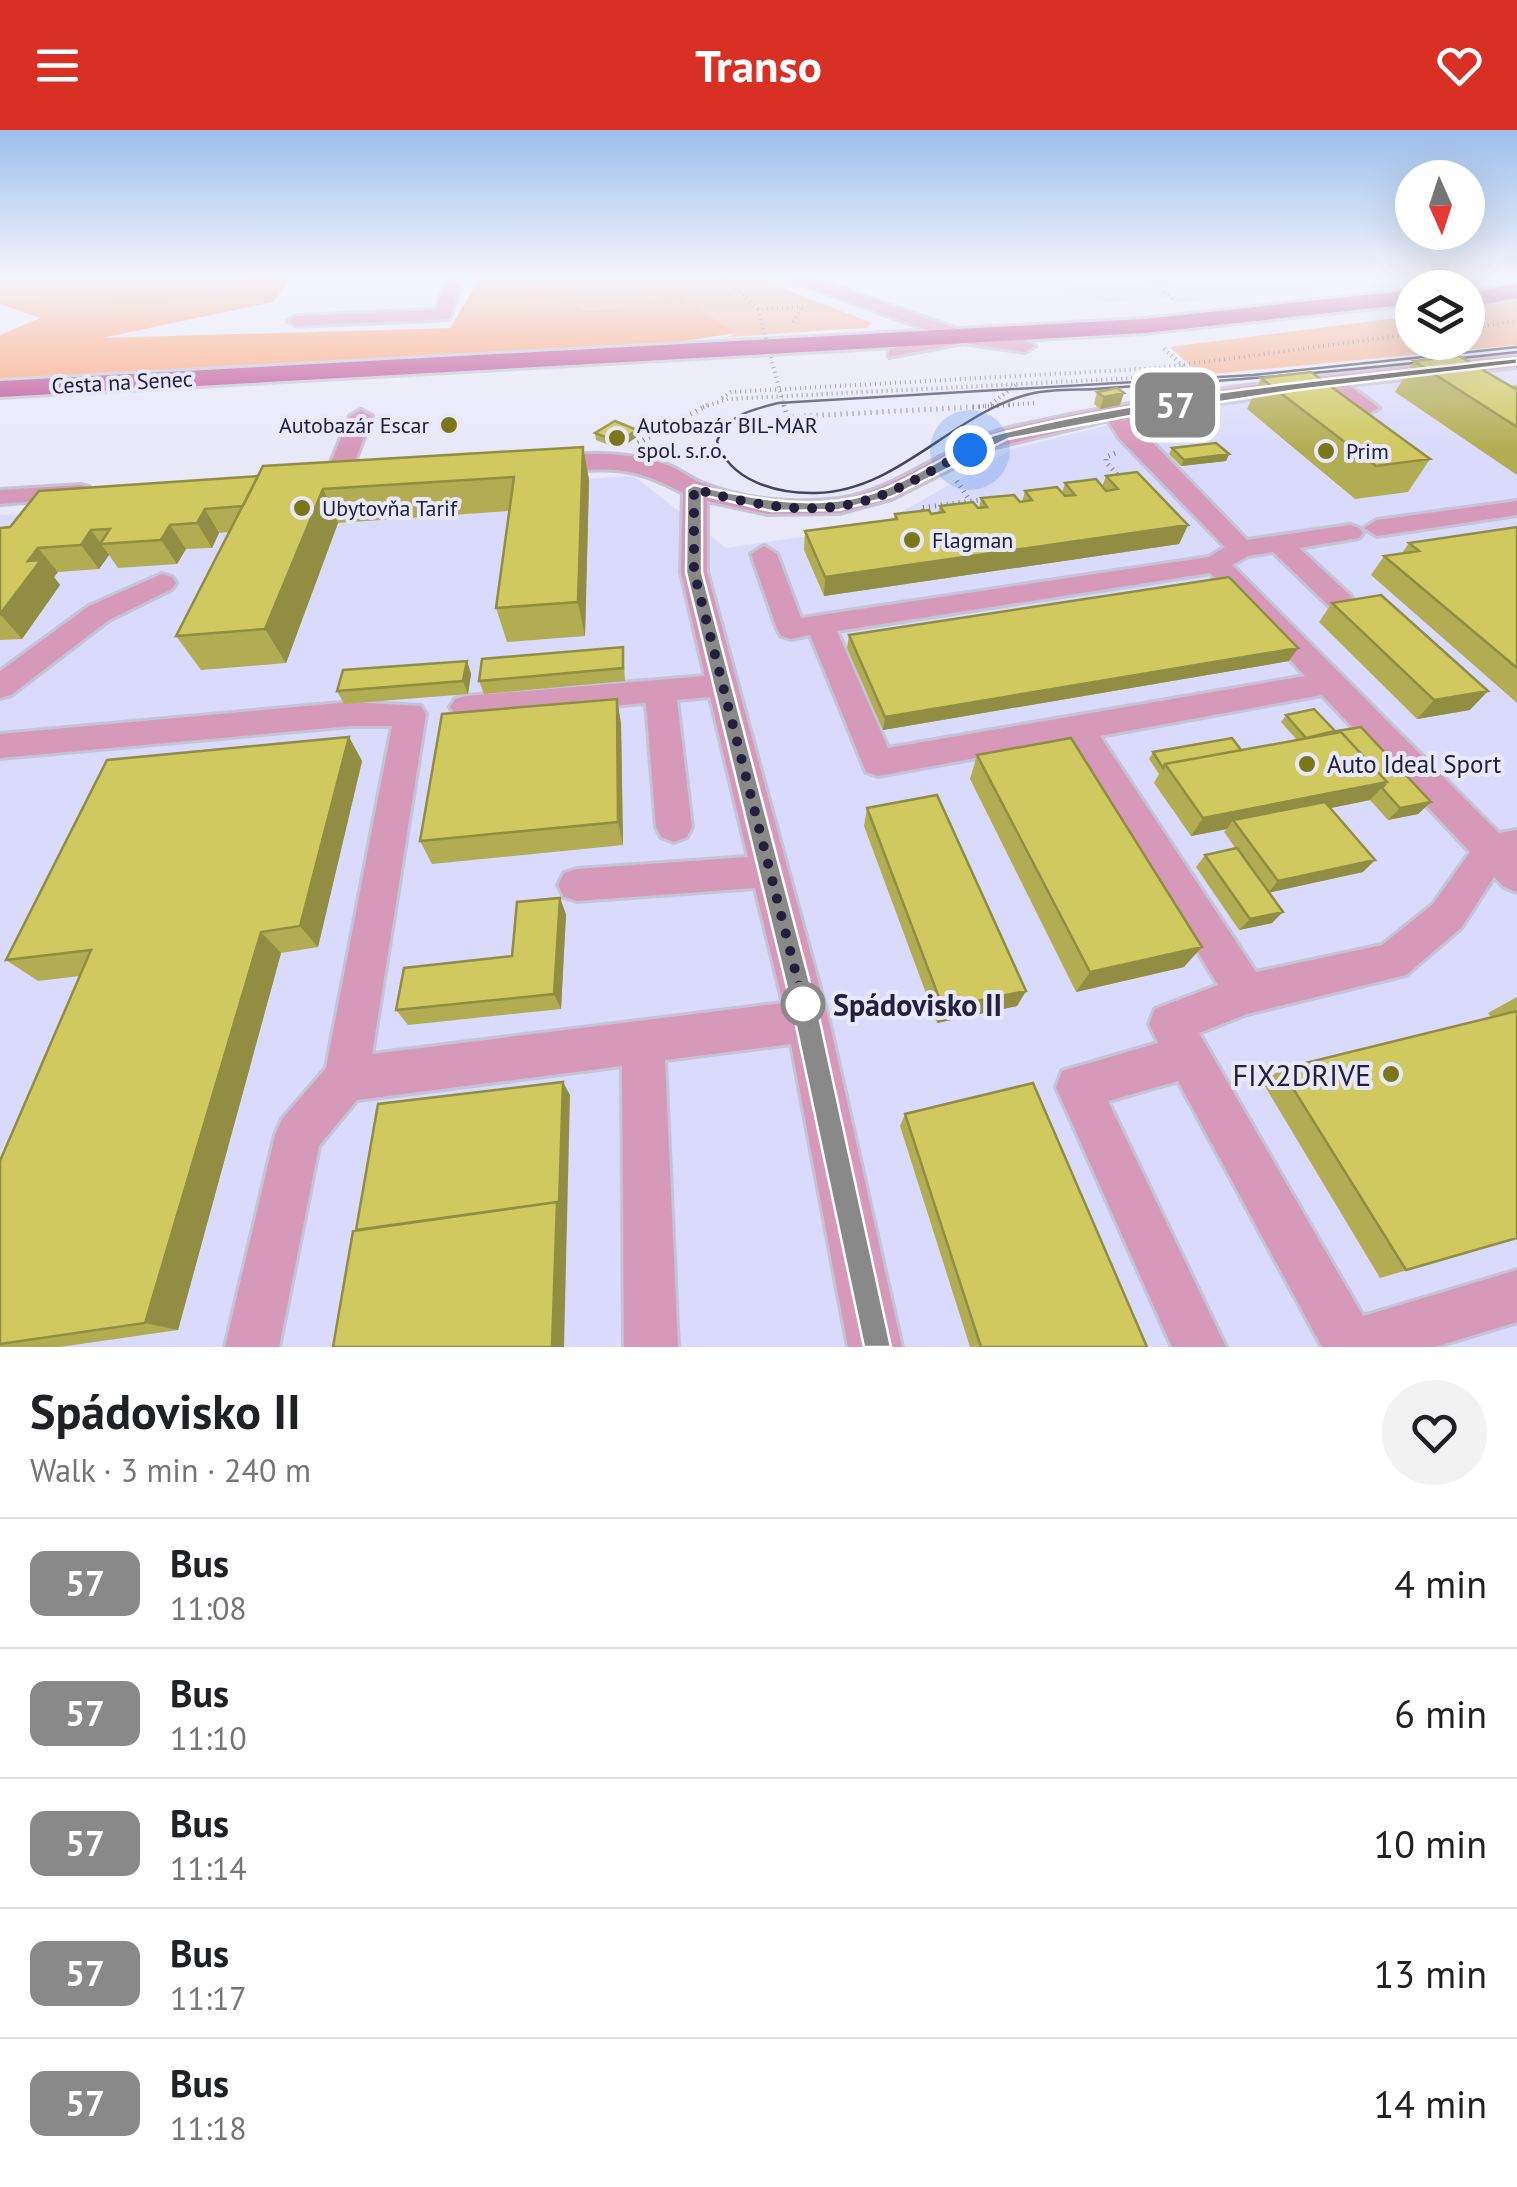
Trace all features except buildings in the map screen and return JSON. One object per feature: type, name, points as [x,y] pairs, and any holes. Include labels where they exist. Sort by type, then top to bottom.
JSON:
[{"type":"main road","name":"Cesta na Senec","points":[[0,389],[996,335]]},
{"type":"main road","name":"Cesta na Senec","points":[[0,400],[1176,335]]},
{"type":"street","points":[[856,343],[877,335]]},
{"type":"street","points":[[956,335],[1025,346]]},
{"type":"street","name":"Cesta na Senec","points":[[896,353],[963,337]]},
{"type":"street","points":[[510,468],[619,462],[657,470],[694,489],[771,506],[816,508],[864,501],[1004,436],[1115,414],[1332,382],[1517,361]]},
{"type":"street","points":[[1332,382],[1368,408]]},
{"type":"street","points":[[1115,414],[1329,682],[1509,857],[1392,962],[1247,994],[1170,1024],[1350,1347],[1517,1296]]},
{"type":"street","points":[[337,477],[361,416]]},
{"type":"street","points":[[694,489],[694,572],[808,1021],[875,1347]]},
{"type":"street","points":[[0,497],[97,491]]},
{"type":"street","points":[[764,554],[791,629],[1228,556],[1278,543],[1517,508]]},
{"type":"street","points":[[1278,543],[1340,601]]},
{"type":"street","points":[[0,687],[99,613],[162,584]]},
{"type":"street","points":[[820,624],[878,763],[1329,682]]},
{"type":"street","points":[[466,707],[723,685]]},
{"type":"street","points":[[660,690],[674,828]]},
{"type":"street","points":[[0,746],[351,714],[410,714],[346,1079],[298,1135],[252,1347]]},
{"type":"street","points":[[1077,727],[1247,994]]},
{"type":"street","points":[[577,886],[770,871]]},
{"type":"street","points":[[346,1079],[808,1021]]},
{"type":"street","points":[[643,1044],[652,1347]]},
{"type":"street","points":[[1188,1056],[1078,1087],[1198,1347]]},
{"type":"path","points":[[765,335],[787,417],[990,404],[1018,384]]},
{"type":"path","points":[[588,464],[717,402],[730,392],[1159,368],[1395,336]]},
{"type":"path","points":[[717,402],[1193,375],[1162,348]]},
{"type":"path","points":[[1124,455],[1106,457],[1124,482]]},
{"type":"path","points":[[947,478],[962,468]]},
{"type":"path","points":[[1105,484],[1135,480]]},
{"type":"path","points":[[958,481],[970,502]]},
{"type":"path","points":[[928,521],[920,508],[989,499]]},
{"type":"shaded area","points":[[0,335],[117,335],[102,338],[724,335],[673,343],[0,385]]},
{"type":"shaded area","points":[[1265,335],[1395,335],[1395,357],[1200,375],[1170,347]]},
{"type":"shaded area","points":[[1485,335],[1517,335],[1517,345],[1485,348]]},
{"type":"shaded area","points":[[1517,367],[1517,1347],[0,1347],[0,515],[634,476],[726,548],[877,526],[1012,449],[1152,414]]},
{"type":"tram line","points":[[1517,347],[1253,375],[778,403],[734,419],[717,441],[732,466],[756,482],[786,491],[816,493],[846,489],[874,479],[978,416],[1034,393],[1291,375],[1517,352]]},
{"type":"bus line","name":"57","points":[[875,1347],[808,1021],[694,572],[694,489],[744,503],[839,506],[886,494],[1004,436],[1298,386],[1517,361]]},
{"type":"place","name":"Autobazár Escar","points":[[449,425]]},
{"type":"place","name":"Autobazár BIL-MAR spol. s.r.o.","points":[[617,438]]},
{"type":"place","name":"Prim","points":[[1326,451]]},
{"type":"place","name":"Ubytovňa Tarif","points":[[302,508]]},
{"type":"place","name":"Flagman","points":[[912,540]]},
{"type":"place","name":"Auto Ideal Sport","points":[[1307,764]]},
{"type":"place","name":"Spádovisko II","points":[[803,1004]]},
{"type":"place","name":"FIX2DRIVE","points":[[1391,1074]]},
{"type":"route","points":[[803,1004],[808,1021],[694,572],[694,489],[744,503],[839,506],[886,494],[970,450]]}]
